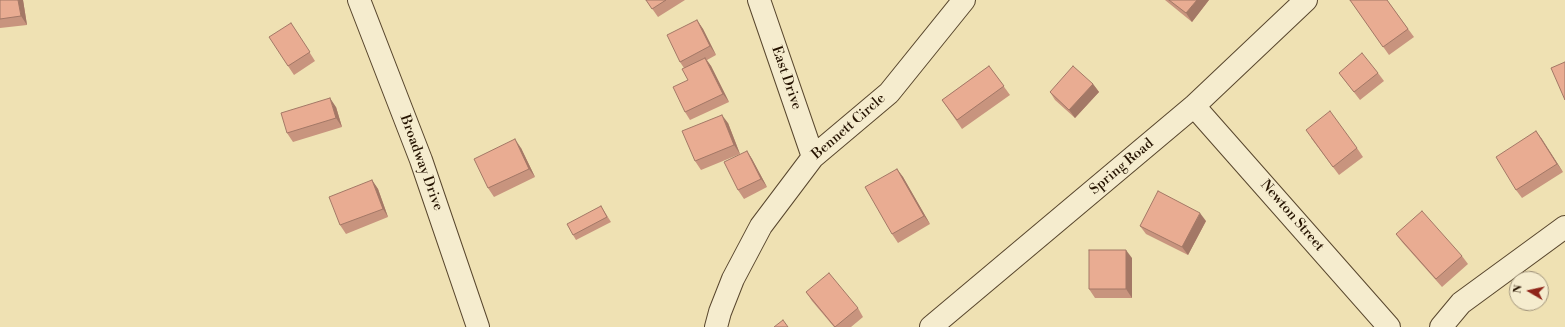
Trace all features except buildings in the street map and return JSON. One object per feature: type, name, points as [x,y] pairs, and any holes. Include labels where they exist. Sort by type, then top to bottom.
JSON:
[{"type":"street","name":"Broadway Drive","points":[[359,0],[421,160],[478,327]]},
{"type":"street","name":"East Drive","points":[[759,0],[814,157]]},
{"type":"street","name":"Bennett Circle","points":[[716,327],[733,278],[761,226],[814,157],[889,93],[964,0]]},
{"type":"street","name":"Spring Road","points":[[931,327],[1194,106],[1306,0]]},
{"type":"street","name":"Newton Street","points":[[1194,106],[1390,327]]},
{"type":"street","points":[[1441,327],[1461,303],[1565,227]]}]
